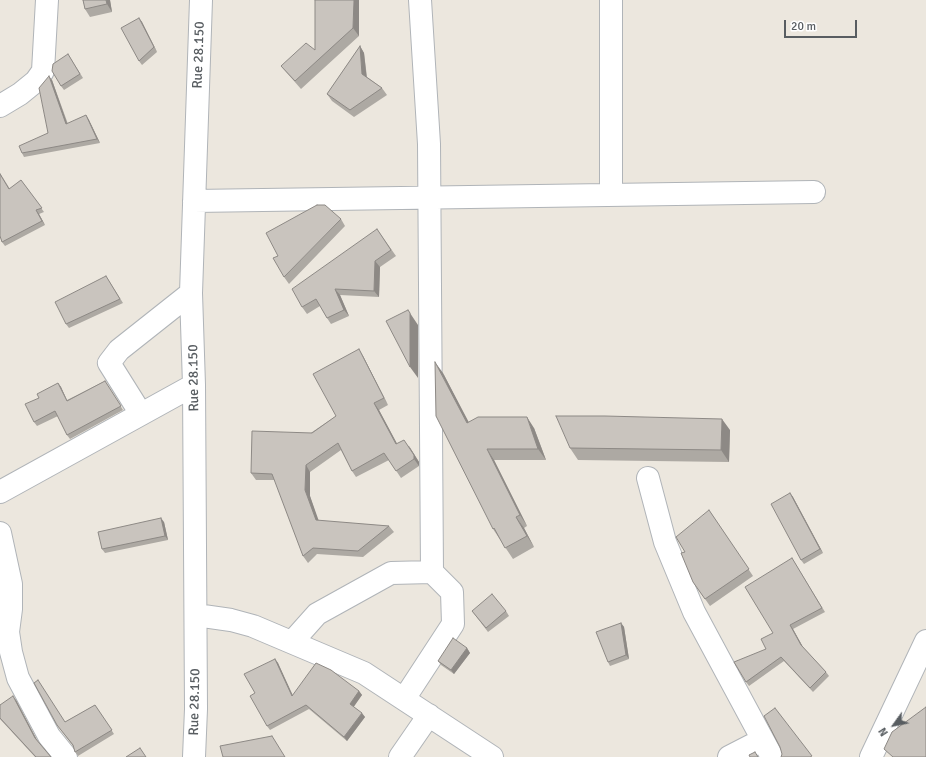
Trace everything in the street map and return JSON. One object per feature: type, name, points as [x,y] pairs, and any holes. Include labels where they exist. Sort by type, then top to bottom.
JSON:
[{"type":"street","points":[[0,106],[20,94],[36,81],[43,71],[47,0]]},
{"type":"street","name":"Rue 28.150","points":[[194,757],[196,709],[196,614],[194,385],[191,293],[201,0]]},
{"type":"street","points":[[404,699],[453,624],[452,592],[432,572],[429,144],[420,0]]},
{"type":"street","points":[[611,0],[611,195]]},
{"type":"street","points":[[194,201],[814,192]]},
{"type":"street","points":[[141,414],[109,363],[118,350],[191,293]]},
{"type":"street","points":[[0,492],[194,385]]},
{"type":"street","points":[[648,478],[664,542],[694,612],[767,749],[728,757]]},
{"type":"street","points":[[0,533],[11,584],[11,609],[4,633],[18,678],[49,736],[66,757]]},
{"type":"street","points":[[292,642],[317,614],[391,573],[432,572]]},
{"type":"street","points":[[196,614],[232,620],[253,626],[364,673],[492,757]]},
{"type":"street","points":[[871,757],[926,641]]},
{"type":"street","points":[[400,757],[429,715]]},
{"type":"building","points":[[83,0],[106,0],[107,4],[85,9]]},
{"type":"building","points":[[315,0],[354,0],[353,28],[295,81],[281,66],[306,43],[315,50]]},
{"type":"building","points":[[139,18],[154,47],[139,61],[121,28]]},
{"type":"building","points":[[360,46],[362,74],[382,88],[350,110],[327,94]]},
{"type":"building","points":[[68,54],[80,74],[61,86],[52,71],[53,64]]},
{"type":"building","points":[[49,76],[66,124],[86,115],[97,139],[22,153],[19,146],[48,133],[39,88]]},
{"type":"building","points":[[0,174],[9,189],[21,180],[42,208],[36,210],[42,221],[2,242],[0,236]]},
{"type":"building","points":[[317,205],[325,205],[341,219],[284,277],[273,258],[278,256],[266,233]]},
{"type":"building","points":[[377,229],[391,250],[375,261],[374,291],[335,289],[344,310],[327,318],[316,299],[302,307],[292,289]]},
{"type":"building","points":[[106,276],[120,299],[66,324],[55,302]]},
{"type":"building","points":[[408,310],[410,313],[410,367],[386,321]]},
{"type":"building","points":[[359,349],[384,398],[374,403],[396,444],[404,440],[414,455],[414,459],[396,471],[384,453],[352,471],[338,443],[306,465],[305,490],[316,520],[389,526],[358,551],[313,548],[303,556],[272,474],[251,473],[252,431],[312,433],[336,416],[313,374]]},
{"type":"building","points":[[435,362],[467,423],[478,417],[527,417],[538,449],[487,449],[520,515],[516,517],[527,536],[505,548],[494,528],[493,529],[436,416]]},
{"type":"building","points":[[105,381],[121,406],[67,435],[55,411],[34,422],[25,404],[39,398],[37,394],[58,383],[67,401]]},
{"type":"building","points":[[556,416],[722,419],[721,450],[570,448]]},
{"type":"building","points":[[790,493],[820,549],[801,560],[771,504]]},
{"type":"building","points":[[709,510],[749,569],[705,599],[693,582],[681,553],[685,552],[676,537]]},
{"type":"building","points":[[161,518],[165,536],[102,549],[98,532]]},
{"type":"building","points":[[792,558],[822,608],[790,625],[801,645],[826,672],[810,688],[781,657],[746,682],[734,662],[766,649],[761,639],[773,633],[745,587]]},
{"type":"building","points":[[492,594],[506,611],[486,628],[472,611]]},
{"type":"building","points":[[621,623],[626,655],[608,662],[596,632]]},
{"type":"building","points":[[453,638],[467,648],[451,670],[438,661]]},
{"type":"building","points":[[275,659],[292,696],[316,663],[331,670],[359,691],[350,704],[362,713],[344,737],[306,705],[267,726],[250,696],[255,693],[244,674]]},
{"type":"building","points":[[38,680],[65,722],[95,705],[112,730],[75,752],[73,745],[57,725],[34,683]]},
{"type":"building","points":[[13,696],[35,738],[51,757],[36,757],[0,718],[0,705]]},
{"type":"building","points":[[926,707],[926,757],[893,757],[884,749],[892,732]]},
{"type":"building","points":[[775,708],[812,756],[781,757],[782,754],[780,747],[764,716]]},
{"type":"building","points":[[272,736],[285,757],[223,757],[220,746]]},
{"type":"building","points":[[140,748],[146,757],[126,757]]},
{"type":"building","points":[[755,752],[758,757],[750,757],[749,755]]}]
